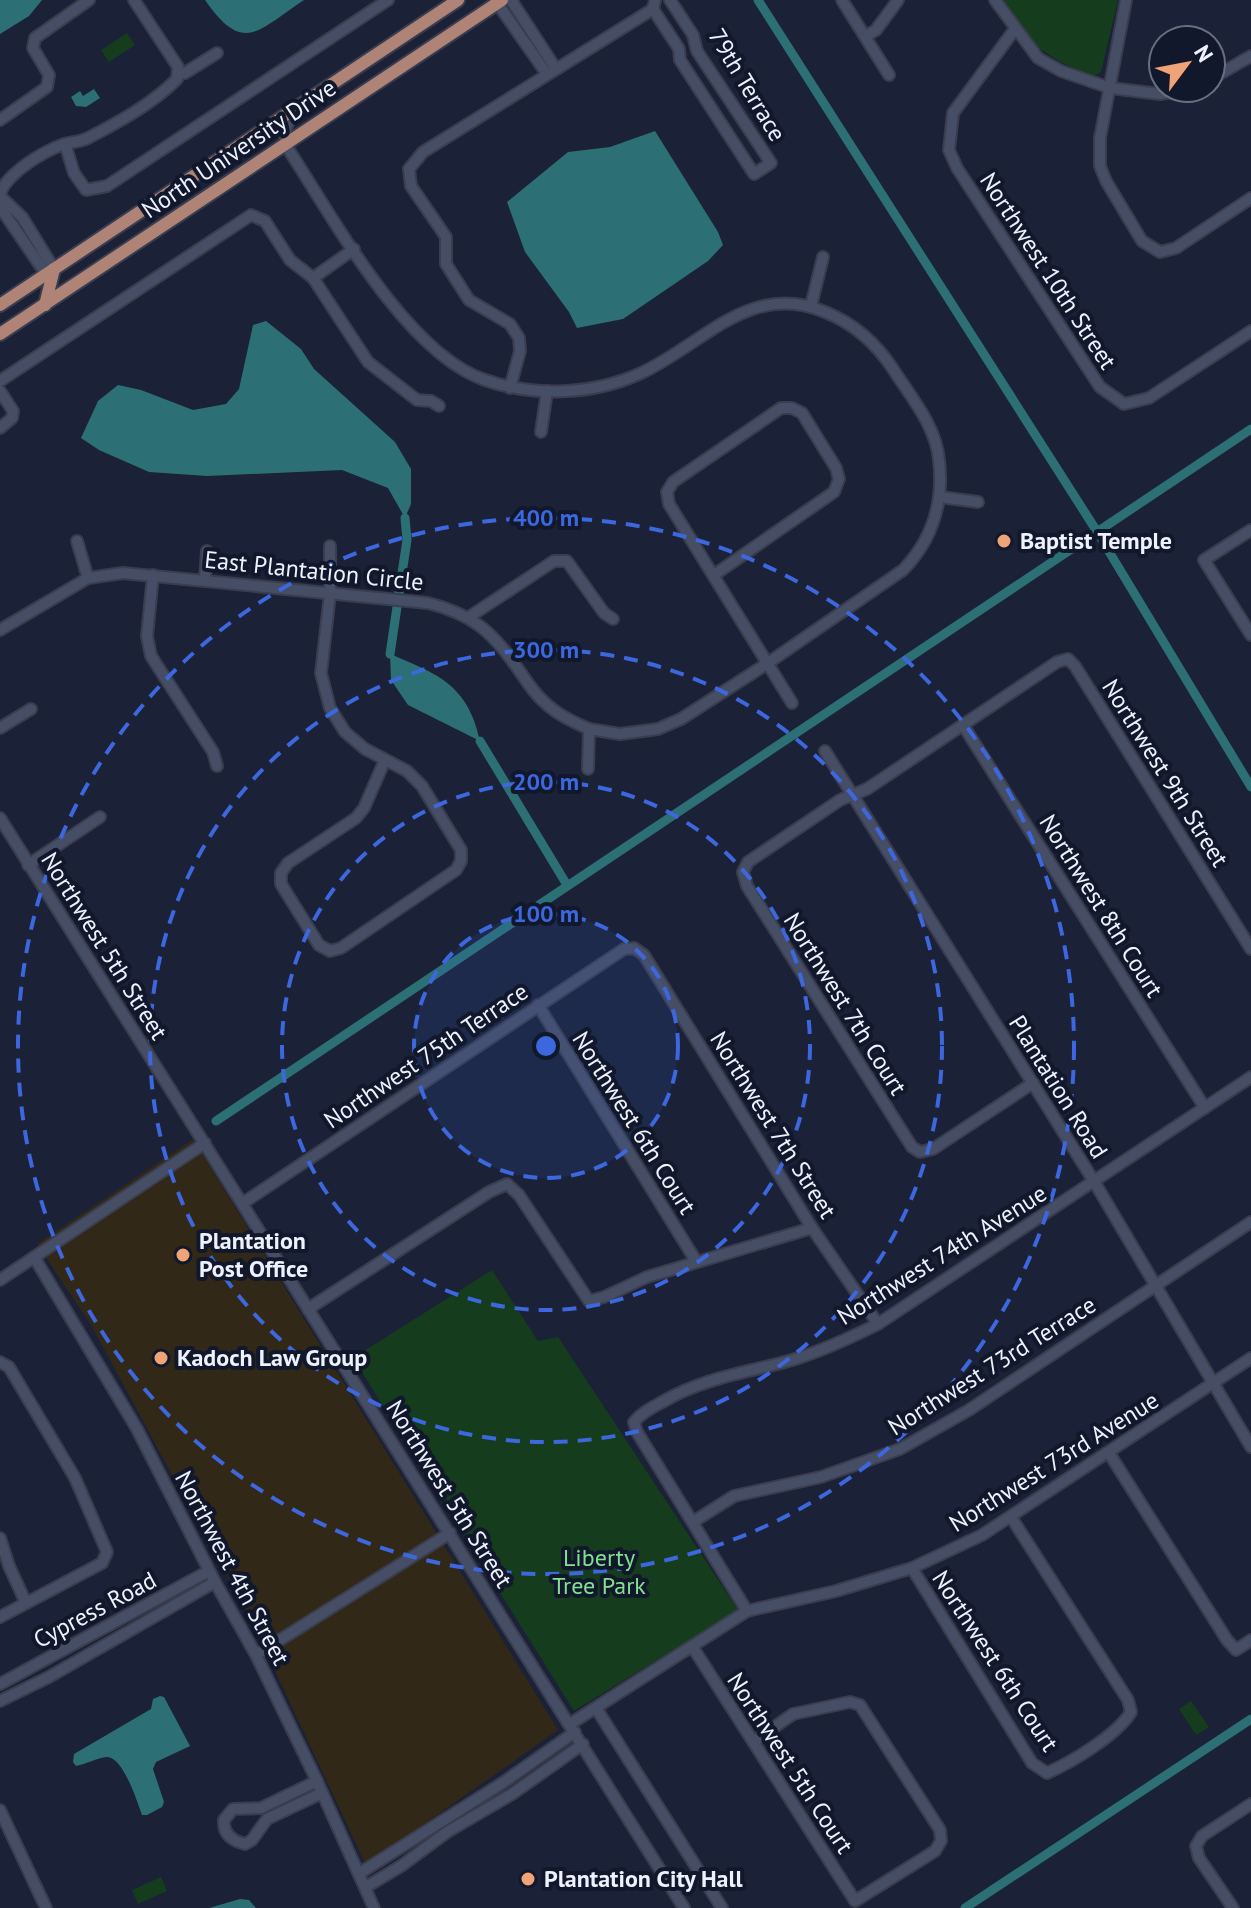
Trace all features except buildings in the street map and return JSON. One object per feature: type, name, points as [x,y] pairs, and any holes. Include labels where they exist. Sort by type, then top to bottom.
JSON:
[{"type":"main road","name":"North University Drive","points":[[0,305],[458,0]]},
{"type":"main road","name":"North University Drive","points":[[0,334],[498,1]]},
{"type":"main road","points":[[45,305],[50,272]]},
{"type":"street","points":[[0,120],[47,87],[49,75],[33,48],[35,38],[89,0]]},
{"type":"street","points":[[134,0],[172,56],[179,74]]},
{"type":"street","points":[[65,144],[74,173],[86,190],[107,186],[388,0]]},
{"type":"street","points":[[511,0],[551,72]]},
{"type":"street","name":"79th Terrace","points":[[654,4],[679,49],[680,60],[754,174],[771,163],[697,51],[693,35],[670,0]]},
{"type":"street","points":[[842,0],[889,75]]},
{"type":"street","points":[[866,36],[876,30],[898,0]]},
{"type":"street","points":[[995,0],[1038,58],[1061,71],[1110,88],[1147,92]]},
{"type":"street","points":[[1126,0],[1100,138],[1100,166],[1142,241],[1160,252],[1176,248],[1251,198]]},
{"type":"street","points":[[498,1],[551,72]]},
{"type":"street","points":[[510,388],[520,351],[519,338],[510,324],[469,300],[446,264],[446,237],[411,186],[409,169],[423,152],[654,4]]},
{"type":"street","name":"Northwest 10th Street","points":[[1015,29],[953,113],[949,150],[957,168],[1100,387],[1124,404],[1149,398],[1251,331]]},
{"type":"street","points":[[27,236],[18,212],[0,194],[10,178],[47,152],[84,140],[143,106],[171,85],[179,74],[217,53]]},
{"type":"street","points":[[1227,70],[1251,56]]},
{"type":"street","points":[[295,108],[286,128],[285,144],[403,318],[456,367],[510,388],[547,391],[585,389],[639,374],[726,320],[755,308],[784,303],[811,306],[823,257]]},
{"type":"street","points":[[0,207],[27,236],[50,272]]},
{"type":"street","points":[[0,381],[247,217],[256,215],[265,221],[290,260],[313,278],[368,362],[417,400],[431,401],[439,406]]},
{"type":"street","points":[[313,278],[354,249]]},
{"type":"street","name":"East Plantation Circle","points":[[0,630],[88,578],[123,573],[428,603],[469,617],[501,645],[539,699],[562,717],[589,729],[620,734],[658,729],[681,719],[768,663],[903,570],[919,553],[933,527],[940,497],[938,451],[928,424],[883,353],[864,334],[842,319],[811,306]]},
{"type":"street","points":[[0,391],[13,411],[12,418],[0,428]]},
{"type":"street","points":[[541,432],[547,391]]},
{"type":"street","points":[[714,575],[834,492],[839,479],[836,468],[802,413],[792,408],[781,408],[673,482],[667,492],[669,504],[792,703]]},
{"type":"street","points":[[940,497],[978,502]]},
{"type":"street","points":[[1251,530],[1204,560],[1251,635]]},
{"type":"street","points":[[77,541],[88,578]]},
{"type":"street","points":[[330,546],[330,594],[321,673],[330,708],[345,732],[365,749],[407,771],[422,786],[461,850],[461,861],[456,870],[341,948],[330,951],[319,945],[281,884],[281,873],[288,863],[356,818],[364,808],[385,760]]},
{"type":"street","points":[[205,579],[207,551]]},
{"type":"street","points":[[469,617],[554,561],[567,561],[604,613],[613,619]]},
{"type":"street","points":[[153,575],[147,636],[151,656],[213,752],[217,766]]},
{"type":"street","name":"Northwest 9th Street","points":[[963,725],[1057,662],[1068,659],[1251,949]]},
{"type":"street","points":[[0,728],[31,709]]},
{"type":"street","points":[[853,796],[963,725]]},
{"type":"street","name":"Northwest 8th Court","points":[[963,725],[1205,1108]]},
{"type":"street","points":[[588,769],[589,729]]},
{"type":"street","name":"Plantation Road","points":[[825,751],[1095,1183],[1251,1447]]},
{"type":"street","name":"Northwest 7th Court","points":[[853,796],[840,800],[748,862],[743,872],[747,886],[912,1147],[920,1152],[933,1149],[1033,1083]]},
{"type":"street","points":[[28,865],[100,817]]},
{"type":"street","name":"Northwest 5th Street","points":[[0,818],[684,1908]]},
{"type":"street","name":"Northwest 75th Terrace","points":[[243,1203],[538,1005],[624,949],[634,948]]},
{"type":"street","name":"Northwest 7th Street","points":[[634,948],[644,955],[812,1228],[878,1324]]},
{"type":"street","name":"Northwest 6th Court","points":[[538,1005],[696,1261]]},
{"type":"street","name":"Northwest 74th Avenue","points":[[693,1522],[637,1432],[634,1422],[640,1415],[685,1389],[718,1377],[793,1359],[846,1340],[878,1324],[1251,1077]]},
{"type":"street","points":[[0,1280],[205,1143]]},
{"type":"street","points":[[308,1309],[489,1192],[507,1184],[519,1195],[589,1301],[647,1277],[812,1228]]},
{"type":"street","name":"Northwest 73rd Terrace","points":[[693,1522],[734,1496],[821,1477],[900,1449],[969,1410],[1251,1222]]},
{"type":"street","name":"Northwest 4th Street","points":[[34,1257],[137,1429],[209,1571],[256,1655],[374,1908]]},
{"type":"street","name":"Northwest 73rd Avenue","points":[[360,1873],[504,1782],[596,1708],[747,1611],[836,1591],[912,1568],[982,1535],[1251,1358]]},
{"type":"street","points":[[0,1617],[102,1563],[107,1552],[75,1478],[9,1367],[1,1362]]},
{"type":"street","points":[[1109,1453],[1227,1640],[1236,1650],[1251,1640]]},
{"type":"street","name":"Northwest 6th Court","points":[[912,1568],[1032,1763],[1047,1773],[1062,1766],[1124,1723],[1131,1712],[1128,1700],[1011,1517]]},
{"type":"street","points":[[693,1522],[747,1611]]},
{"type":"street","points":[[256,1655],[450,1533]]},
{"type":"street","points":[[0,1538],[26,1603]]},
{"type":"street","name":"Cypress Road","points":[[0,1685],[209,1571]]},
{"type":"street","points":[[0,1685],[3,1699],[49,1677],[215,1582]]},
{"type":"street","name":"Northwest 5th Court","points":[[692,1646],[753,1742],[855,1901],[935,1851],[941,1841],[940,1830],[860,1705],[850,1702],[793,1714],[753,1742]]},
{"type":"street","points":[[596,1708],[722,1908]]},
{"type":"street","points":[[366,1887],[447,1832],[512,1794],[583,1744]]},
{"type":"street","points":[[317,1781],[261,1808],[233,1809],[224,1820],[226,1831],[232,1840],[245,1844],[252,1840],[267,1819],[322,1793]]},
{"type":"street","points":[[1233,1908],[1199,1858],[1196,1846],[1202,1836],[1251,1804]]},
{"type":"street","points":[[0,1810],[46,1908]]},
{"type":"shaded area","points":[[0,0],[42,0],[29,16],[0,34]]},
{"type":"shaded area","points":[[205,0],[304,0],[263,28],[241,33],[230,28]]},
{"type":"shaded area","points":[[94,89],[100,98],[86,107],[76,106],[71,97],[80,91],[83,96]]},
{"type":"shaded area","points":[[655,131],[723,245],[708,261],[623,319],[577,328],[569,312],[525,252],[507,202],[568,152],[610,147]]},
{"type":"shaded area","points":[[266,321],[301,349],[314,369],[395,442],[411,469],[411,504],[405,518],[388,488],[342,470],[207,476],[149,472],[99,450],[81,438],[98,401],[118,385],[141,390],[193,410],[226,404],[239,389],[253,325]]},
{"type":"shaded area","points":[[390,654],[423,668],[459,694],[475,722],[480,741],[408,705],[391,680]]},
{"type":"shaded area","points":[[193,1139],[558,1730],[366,1865],[256,1630],[91,1325],[37,1244]]},
{"type":"shaded area","points":[[164,1697],[190,1746],[156,1762],[153,1769],[164,1802],[162,1807],[142,1815],[119,1764],[107,1757],[76,1766],[74,1754],[151,1709],[153,1699]]},
{"type":"shaded area","points":[[240,1899],[249,1900],[256,1908],[209,1908]]},
{"type":"green space","points":[[1000,0],[1118,0],[1101,72],[1094,76],[1051,57],[1027,38]]},
{"type":"green space","points":[[127,33],[135,45],[109,62],[101,50]]},
{"type":"green space","name":"Liberty Tree Park","points":[[492,1270],[538,1341],[558,1337],[738,1610],[574,1711],[353,1358]]},
{"type":"green space","points":[[1191,1701],[1209,1727],[1196,1735],[1179,1709]]},
{"type":"green space","points":[[161,1877],[167,1891],[138,1904],[132,1890]]},
{"type":"waterway","points":[[758,0],[1096,530],[1251,787]]},
{"type":"waterway","points":[[216,1121],[1251,429]]},
{"type":"waterway","points":[[399,593],[407,540],[405,518]]},
{"type":"waterway","points":[[390,654],[397,607]]},
{"type":"waterway","points":[[480,741],[567,885]]},
{"type":"waterway","points":[[965,1908],[1251,1719]]},
{"type":"place","name":"Baptist Temple","points":[[1004,541]]},
{"type":"place","name":"Plantation Post Office","points":[[183,1255]]},
{"type":"place","name":"Kadoch Law Group","points":[[161,1358]]},
{"type":"place","name":"Plantation City Hall","points":[[528,1879]]}]
